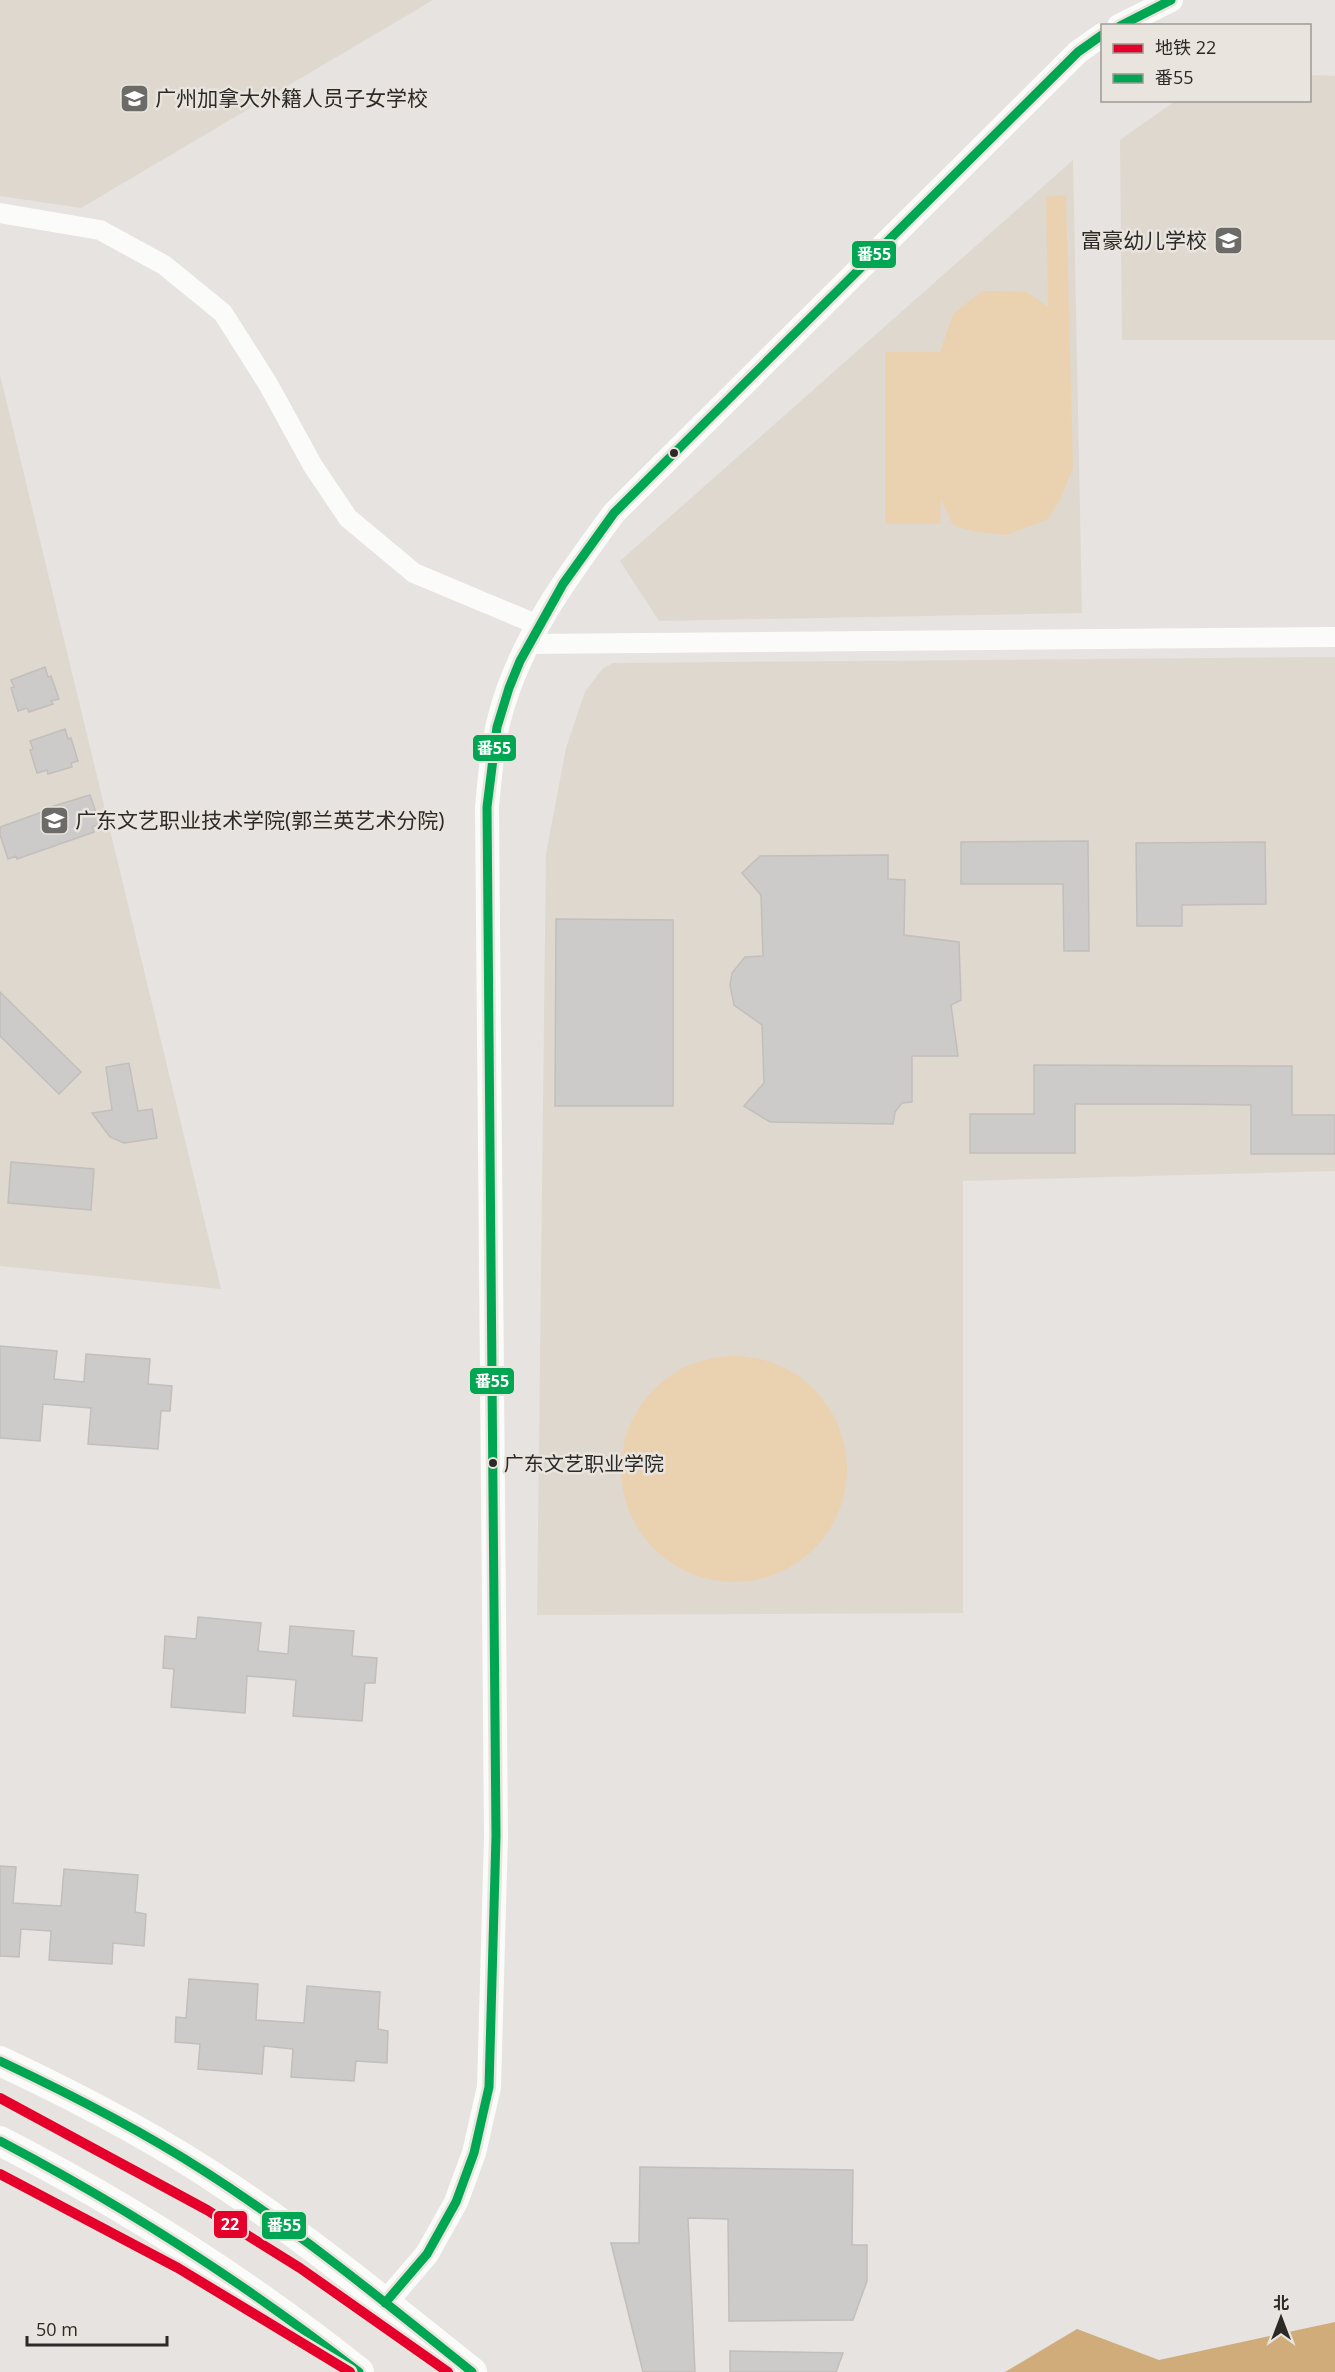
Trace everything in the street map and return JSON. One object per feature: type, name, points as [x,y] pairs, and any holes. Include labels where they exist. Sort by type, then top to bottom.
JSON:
[{"type":"main road","points":[[0,2061],[50,2084],[137,2131],[230,2187],[328,2258],[472,2372]]},
{"type":"main road","points":[[0,2141],[46,2165],[190,2249],[264,2300],[359,2372]]},
{"type":"street","points":[[1123,24],[1171,0]]},
{"type":"street","points":[[385,2303],[427,2254],[456,2202],[474,2153],[489,2087],[496,1836],[487,807],[500,717],[532,635],[578,561],[615,513],[1078,52],[1101,36]]},
{"type":"street","points":[[0,213],[100,230],[164,265],[224,313],[268,384],[314,466],[348,518],[414,573],[532,635],[1335,637]]},
{"type":"shaded area","name":"广州加拿大外籍人员子女学校","points":[[0,0],[433,0],[81,208],[0,196]]},
{"type":"shaded area","name":"富豪幼儿学校","points":[[1311,75],[1335,76],[1335,340],[1122,340],[1120,140],[1174,102],[1311,102]]},
{"type":"shaded area","points":[[1073,160],[1082,613],[659,621],[620,561]]},
{"type":"shaded area","points":[[1066,195],[1073,468],[1059,502],[1047,520],[1006,535],[972,531],[953,525],[941,500],[940,524],[885,524],[885,352],[940,352],[953,314],[982,291],[1027,292],[1048,307],[1046,197]]},
{"type":"shaded area","name":"广东文艺职业技术学院(郭兰英艺术分院)","points":[[0,375],[221,1289],[0,1266]]},
{"type":"shaded area","name":"广东文艺职业学院","points":[[1335,657],[1335,1171],[963,1181],[963,1613],[537,1615],[546,854],[566,748],[585,692],[602,669],[613,663]]},
{"type":"shaded area","points":[[723,1356],[745,1356],[767,1360],[787,1369],[806,1381],[822,1397],[843,1436],[847,1469],[843,1502],[839,1512],[822,1541],[806,1557],[767,1578],[745,1582],[723,1582],[701,1578],[681,1569],[662,1557],[646,1541],[625,1502],[621,1480],[621,1458],[625,1436],[634,1416],[646,1397],[662,1381],[701,1360]]},
{"type":"shaded area","points":[[1335,2322],[1335,2372],[1005,2372],[1077,2329],[1159,2360]]},
{"type":"building","points":[[45,667],[48,677],[51,676],[59,699],[51,701],[53,704],[29,712],[27,708],[18,711],[11,680]]},
{"type":"building","points":[[65,729],[68,739],[71,738],[78,761],[71,763],[72,767],[48,774],[47,770],[37,773],[30,750],[33,749],[30,741]]},
{"type":"building","points":[[90,795],[100,824],[92,827],[94,832],[17,859],[16,856],[8,859],[0,835],[0,827],[45,811],[44,809]]},
{"type":"building","points":[[1088,841],[1089,951],[1064,951],[1063,884],[961,884],[961,842]]},
{"type":"building","points":[[1265,842],[1266,904],[1182,905],[1182,926],[1137,926],[1136,843]]},
{"type":"building","points":[[888,855],[888,879],[905,880],[904,935],[959,942],[961,1000],[951,1005],[958,1056],[912,1056],[912,1102],[902,1103],[895,1112],[893,1124],[770,1122],[744,1106],[764,1083],[762,1025],[734,1005],[730,985],[732,973],[745,957],[763,956],[761,895],[742,873],[760,856]]},
{"type":"building","points":[[556,919],[673,920],[673,1106],[555,1106]]},
{"type":"building","points":[[0,992],[81,1072],[59,1094],[0,1036]]},
{"type":"building","points":[[129,1063],[138,1111],[152,1109],[157,1138],[124,1143],[110,1137],[92,1113],[112,1110],[106,1067]]},
{"type":"building","points":[[1034,1065],[1292,1066],[1292,1115],[1335,1115],[1335,1154],[1251,1154],[1251,1105],[1172,1104],[1075,1104],[1075,1153],[970,1153],[970,1114],[1034,1114]]},
{"type":"building","points":[[11,1162],[94,1169],[91,1210],[8,1203]]},
{"type":"building","points":[[0,1346],[57,1351],[54,1379],[84,1382],[86,1354],[150,1359],[148,1384],[172,1386],[170,1411],[161,1411],[158,1449],[88,1444],[91,1408],[43,1404],[40,1441],[0,1438]]},
{"type":"building","points":[[198,1617],[261,1623],[258,1651],[288,1654],[290,1626],[354,1631],[352,1656],[377,1658],[375,1683],[365,1683],[362,1721],[293,1716],[296,1680],[247,1676],[245,1713],[171,1707],[174,1669],[163,1668],[165,1636],[196,1639]]},
{"type":"building","points":[[0,1866],[16,1867],[13,1903],[61,1906],[64,1869],[138,1875],[135,1912],[146,1914],[144,1946],[113,1943],[112,1964],[49,1960],[51,1931],[21,1929],[19,1957],[0,1956]]},
{"type":"building","points":[[189,1979],[258,1984],[256,2020],[304,2023],[307,1986],[380,1992],[378,2029],[388,2031],[387,2063],[356,2061],[354,2081],[291,2077],[293,2049],[264,2046],[262,2074],[198,2069],[200,2044],[175,2042],[176,2017],[186,2018]]},
{"type":"building","points":[[640,2167],[853,2170],[852,2245],[867,2245],[867,2281],[853,2320],[729,2321],[728,2219],[688,2218],[695,2372],[643,2372],[611,2243],[639,2243]]},
{"type":"building","points":[[730,2351],[843,2353],[836,2372],[730,2372]]},
{"type":"metro line","name":"22","points":[[0,2098],[207,2210],[300,2268],[448,2372]]},
{"type":"metro line","name":"22","points":[[0,2174],[178,2268],[350,2372]]},
{"type":"transit line","name":"番55","points":[[1124,24],[1171,0]]},
{"type":"transit line","name":"番55","points":[[385,2303],[427,2254],[456,2202],[474,2153],[489,2087],[496,1836],[487,807],[497,727],[509,688],[520,661],[563,584],[614,513],[1078,52],[1101,36]]},
{"type":"transit line","name":"番55","points":[[0,2061],[129,2126],[239,2194],[341,2268],[472,2372]]},
{"type":"transit line","name":"番55","points":[[0,2141],[140,2220],[273,2308],[359,2372]]},
{"type":"place","name":"广州加拿大外籍人员子女学校","points":[[134,98]]},
{"type":"place","name":"富豪幼儿学校","points":[[1228,240]]},
{"type":"place","name":"广东文艺职业技术学院(郭兰英艺术分院)","points":[[54,820]]},
{"type":"place","name":"广东文艺职业学院","points":[[493,1463]]}]
